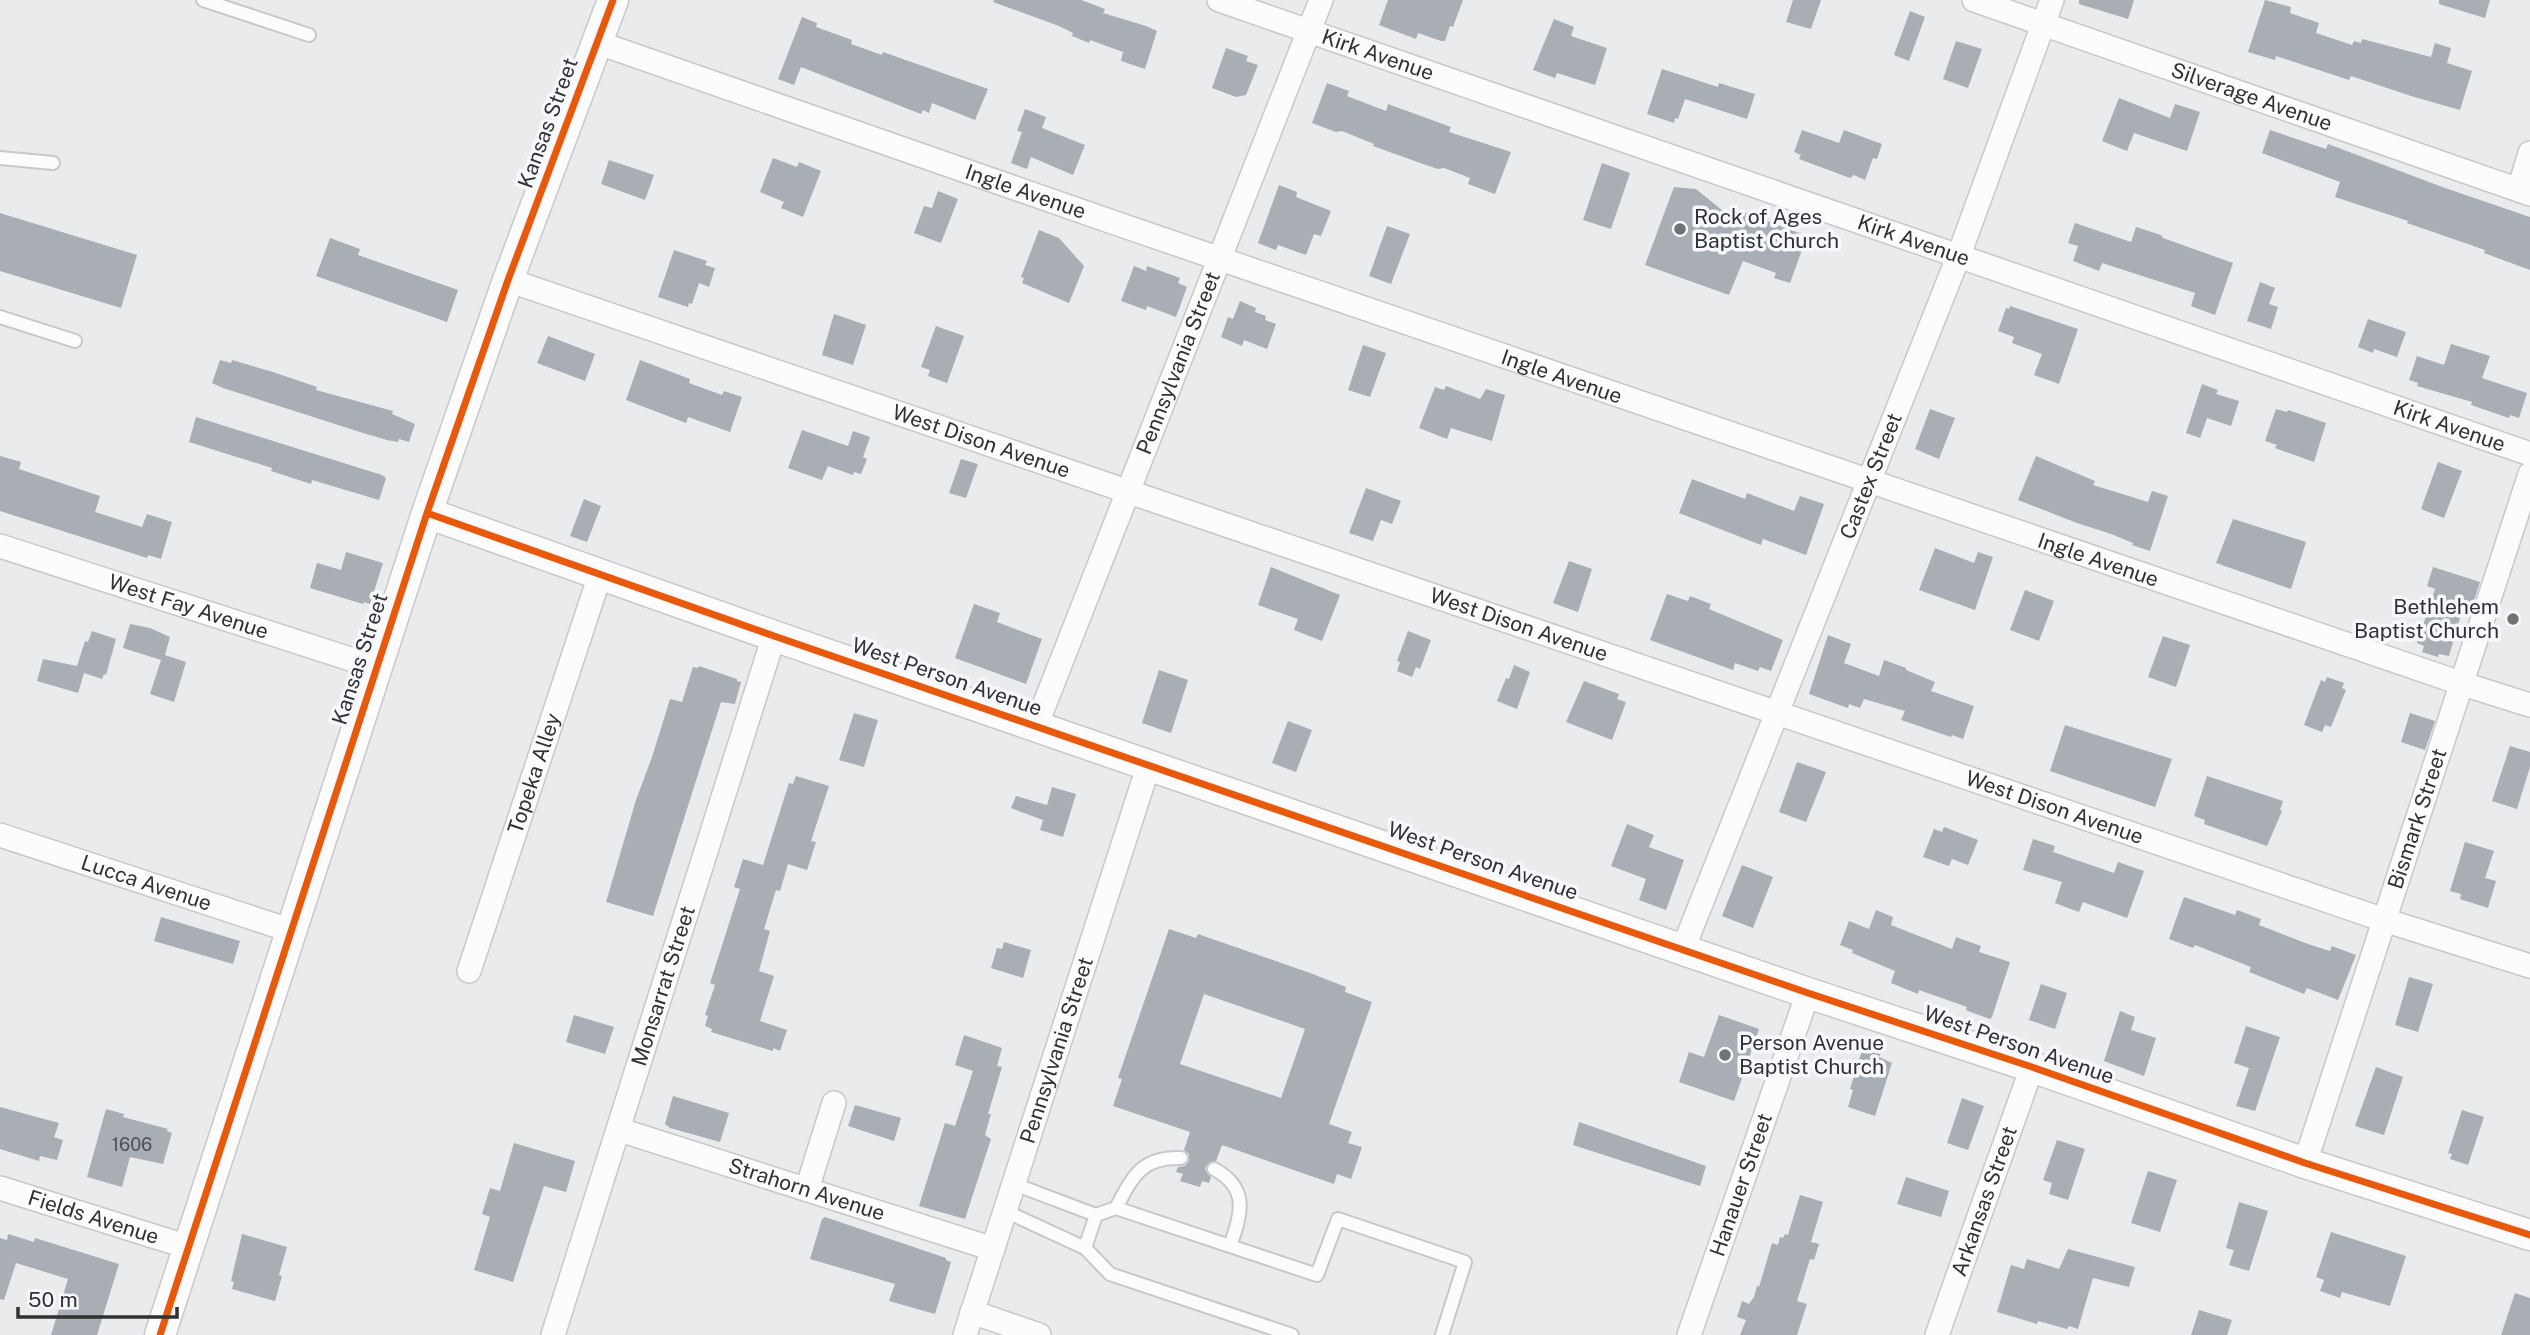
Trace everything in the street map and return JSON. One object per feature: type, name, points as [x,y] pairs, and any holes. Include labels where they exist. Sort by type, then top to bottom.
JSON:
[{"type":"street","name":"Kansas Street","points":[[160,1335],[427,513],[508,280],[613,0]]},
{"type":"street","name":"Kirk Avenue","points":[[1219,0],[2530,454]]},
{"type":"street","name":"Pennsylvania Street","points":[[1036,726],[1321,0]]},
{"type":"street","name":"Silverage Avenue","points":[[1975,0],[2524,192]]},
{"type":"street","name":"Castex Street","points":[[1683,949],[1959,255],[2052,0]]},
{"type":"street","name":"Ingle Avenue","points":[[596,42],[1867,482],[2530,705]]},
{"type":"street","points":[[2524,192],[2530,153]]},
{"type":"street","name":"West Dison Avenue","points":[[508,280],[2384,920],[2530,966]]},
{"type":"street","name":"Bismark Street","points":[[2305,1163],[2530,474]]},
{"type":"street","name":"West Person Avenue","points":[[427,513],[774,636],[1808,993],[2032,1067],[2305,1163],[2530,1235]]},
{"type":"street","name":"West Fay Avenue","points":[[0,546],[375,667]]},
{"type":"street","name":"Topeka Alley","points":[[469,971],[600,575]]},
{"type":"street","name":"Monsarrat Street","points":[[553,1335],[774,636]]},
{"type":"street","name":"Pennsylvania Street","points":[[965,1335],[1149,764]]},
{"type":"street","name":"Lucca Avenue","points":[[0,835],[292,931]]},
{"type":"street","name":"Hanauer Street","points":[[1689,1335],[1808,993]]},
{"type":"street","name":"Arkansas Street","points":[[1937,1335],[2032,1067]]},
{"type":"street","points":[[807,1189],[834,1103]]},
{"type":"street","name":"Strahorn Avenue","points":[[620,1130],[993,1249]]},
{"type":"street","name":"Fields Avenue","points":[[0,1188],[188,1247]]},
{"type":"street","points":[[972,1312],[1039,1335]]},
{"type":"lane","points":[[203,0],[309,35]]},
{"type":"lane","points":[[0,158],[53,163]]},
{"type":"lane","points":[[0,317],[75,341]]},
{"type":"lane","points":[[1116,1208],[1128,1184],[1146,1164],[1166,1157],[1181,1158]]},
{"type":"lane","points":[[1214,1168],[1235,1185],[1240,1198],[1238,1222],[1230,1246]]},
{"type":"lane","points":[[1014,1184],[1096,1215],[1116,1208],[1317,1275],[1338,1219],[1465,1262],[1442,1335]]},
{"type":"lane","points":[[1005,1211],[1085,1248],[1110,1274],[1292,1335]]},
{"type":"lane","points":[[1085,1248],[1096,1215]]},
{"type":"building","points":[[1081,0],[1105,9],[1103,13],[1157,31],[1145,69],[1121,61],[1123,52],[1090,40],[1089,43],[1072,36],[1073,33],[1059,26],[993,2]]},
{"type":"building","points":[[1388,0],[1463,0],[1453,27],[1450,26],[1445,41],[1441,41],[1418,33],[1416,39],[1379,25]]},
{"type":"building","points":[[1793,0],[1821,0],[1811,29],[1786,22]]},
{"type":"building","points":[[2079,0],[2134,0],[2128,19],[2079,4]]},
{"type":"building","points":[[2265,0],[2291,7],[2290,13],[2319,23],[2316,33],[2352,45],[2354,41],[2361,43],[2362,39],[2431,57],[2435,43],[2451,48],[2447,63],[2472,71],[2460,110],[2351,76],[2349,80],[2276,56],[2275,60],[2248,52]]},
{"type":"building","points":[[2439,0],[2490,0],[2485,18],[2439,4]]},
{"type":"building","points":[[1910,11],[1925,17],[1909,61],[1894,55]]},
{"type":"building","points":[[802,17],[817,23],[816,27],[852,40],[851,44],[882,55],[883,52],[988,89],[975,120],[932,103],[929,113],[923,110],[921,114],[801,67],[794,85],[778,79]]},
{"type":"building","points":[[1554,19],[1574,27],[1571,36],[1607,48],[1595,85],[1557,73],[1555,78],[1533,70]]},
{"type":"building","points":[[1956,41],[1982,49],[1968,88],[1943,79]]},
{"type":"building","points":[[1226,48],[1248,56],[1246,61],[1258,65],[1246,95],[1236,97],[1212,88]]},
{"type":"building","points":[[1662,69],[1718,87],[1719,83],[1755,94],[1747,119],[1685,99],[1674,123],[1647,114]]},
{"type":"building","points":[[1327,83],[1349,91],[1347,96],[1386,111],[1388,104],[1451,127],[1449,132],[1511,152],[1495,194],[1468,184],[1470,178],[1373,146],[1374,144],[1342,131],[1336,132],[1312,123]]},
{"type":"building","points":[[2119,98],[2170,118],[2175,104],[2200,112],[2187,151],[2134,133],[2127,151],[2102,141]]},
{"type":"building","points":[[1025,109],[1046,117],[1042,128],[1085,145],[1073,175],[1031,157],[1027,169],[1011,163],[1022,132],[1017,131]]},
{"type":"building","points":[[1802,130],[1839,143],[1844,130],[1882,144],[1877,159],[1873,158],[1865,180],[1854,175],[1850,178],[1799,159],[1801,155],[1794,152]]},
{"type":"building","points":[[2270,130],[2326,149],[2328,144],[2530,217],[2530,270],[2484,253],[2485,250],[2407,223],[2408,221],[2335,197],[2340,182],[2262,153]]},
{"type":"building","points":[[773,158],[797,167],[799,162],[821,171],[803,217],[781,208],[784,202],[760,192]]},
{"type":"building","points":[[609,160],[654,175],[645,200],[601,184]]},
{"type":"building","points":[[1602,163],[1630,173],[1611,229],[1583,220]]},
{"type":"building","points":[[1279,185],[1297,192],[1296,197],[1331,211],[1321,236],[1314,234],[1306,255],[1278,245],[1276,250],[1258,243]]},
{"type":"building","name":"Rock of Ages Baptist Church","points":[[1674,187],[1696,189],[1728,215],[1731,207],[1807,236],[1790,283],[1774,278],[1776,273],[1743,261],[1729,295],[1645,265]]},
{"type":"building","points":[[938,191],[958,199],[941,243],[914,233],[924,206],[932,208]]},
{"type":"building","points":[[0,213],[137,255],[121,308],[0,271]]},
{"type":"building","points":[[2075,223],[2131,242],[2136,227],[2233,263],[2215,315],[2191,306],[2195,293],[2102,263],[2099,271],[2073,261],[2078,246],[2068,243]]},
{"type":"building","points":[[1387,226],[1410,234],[1391,284],[1369,276]]},
{"type":"building","points":[[1039,230],[1059,238],[1084,266],[1069,303],[1022,283],[1024,278],[1021,277]]},
{"type":"building","points":[[330,238],[360,249],[358,255],[458,290],[447,322],[316,276]]},
{"type":"building","points":[[674,250],[707,261],[705,265],[715,268],[709,287],[699,283],[692,304],[689,303],[688,307],[658,297]]},
{"type":"building","points":[[1134,266],[1146,271],[1147,266],[1180,278],[1178,283],[1187,287],[1176,317],[1147,306],[1146,310],[1121,301]]},
{"type":"building","points":[[2260,282],[2275,288],[2269,304],[2278,307],[2271,329],[2247,321]]},
{"type":"building","points":[[1240,301],[1256,308],[1255,312],[1266,316],[1265,320],[1276,324],[1267,349],[1244,340],[1242,346],[1221,337],[1228,317],[1233,319]]},
{"type":"building","points":[[2010,306],[2078,329],[2059,384],[2034,375],[2042,354],[2012,343],[2014,337],[1998,331],[2006,308],[2009,309]]},
{"type":"building","points":[[834,314],[866,325],[853,365],[822,355]]},
{"type":"building","points":[[2368,319],[2406,332],[2397,357],[2358,347]]},
{"type":"building","points":[[936,326],[964,336],[947,383],[928,376],[930,370],[921,367]]},
{"type":"building","points":[[548,336],[595,354],[585,381],[537,363]]},
{"type":"building","points":[[2451,344],[2490,356],[2482,378],[2527,393],[2519,418],[2510,415],[2509,418],[2471,405],[2472,402],[2417,386],[2418,383],[2409,380],[2417,356],[2444,365]]},
{"type":"building","points":[[1363,345],[1386,353],[1370,397],[1348,390]]},
{"type":"building","points":[[220,360],[231,363],[232,360],[273,372],[317,387],[316,390],[393,411],[392,414],[415,424],[409,442],[387,440],[223,388],[212,383]]},
{"type":"building","points":[[640,360],[690,379],[689,383],[722,395],[724,391],[742,397],[730,432],[688,417],[686,423],[626,400]]},
{"type":"building","points":[[2202,384],[2218,390],[2216,394],[2239,401],[2231,426],[2207,418],[2200,438],[2186,433]]},
{"type":"building","points":[[1446,386],[1480,399],[1486,389],[1505,395],[1492,441],[1451,428],[1447,439],[1419,428],[1435,387],[1444,390]]},
{"type":"building","points":[[1930,409],[1955,418],[1939,459],[1915,449]]},
{"type":"building","points":[[2276,409],[2288,410],[2326,423],[2314,462],[2275,448],[2277,445],[2265,441]]},
{"type":"building","points":[[196,417],[382,475],[386,478],[379,500],[312,480],[311,484],[271,471],[272,468],[189,442]]},
{"type":"building","points":[[802,430],[848,446],[853,431],[870,437],[863,457],[867,459],[861,474],[854,472],[853,475],[828,466],[822,480],[788,468]]},
{"type":"building","points":[[0,456],[21,462],[19,469],[100,496],[95,512],[142,527],[147,514],[172,522],[161,559],[148,555],[147,558],[0,511]]},
{"type":"building","points":[[2036,456],[2095,481],[2093,485],[2148,502],[2152,491],[2168,496],[2150,551],[2018,500]]},
{"type":"building","points":[[961,459],[978,464],[966,498],[949,493]]},
{"type":"building","points":[[2438,462],[2462,471],[2444,518],[2421,509]]},
{"type":"building","points":[[1692,479],[1745,499],[1747,493],[1794,511],[1800,496],[1824,504],[1806,555],[1763,539],[1761,545],[1679,513]]},
{"type":"building","points":[[1366,488],[1401,501],[1392,524],[1381,520],[1373,541],[1349,533]]},
{"type":"building","points":[[584,499],[601,506],[587,542],[570,536]]},
{"type":"building","points":[[2233,519],[2306,542],[2291,589],[2216,563]]},
{"type":"building","points":[[1935,548],[1974,563],[1978,552],[1993,557],[1975,610],[1919,590]]},
{"type":"building","points":[[346,552],[383,563],[370,604],[310,588],[317,563],[341,570]]},
{"type":"building","points":[[1569,561],[1592,569],[1578,612],[1553,603]]},
{"type":"building","points":[[1271,567],[1340,595],[1322,641],[1294,630],[1298,619],[1258,605]]},
{"type":"building","points":[[2433,567],[2480,582],[2470,614],[2462,611],[2449,656],[2439,654],[2438,657],[2422,652],[2424,646],[2417,643],[2435,589],[2427,586]]},
{"type":"building","points":[[2025,590],[2054,601],[2039,641],[2010,630]]},
{"type":"building","points":[[1667,594],[1688,601],[1690,596],[1711,604],[1709,609],[1783,640],[1771,671],[1760,667],[1758,671],[1735,663],[1733,670],[1650,640]]},
{"type":"building","points":[[974,604],[1000,613],[997,622],[1042,639],[1026,684],[955,658]]},
{"type":"building","points":[[130,624],[150,628],[170,637],[165,655],[186,662],[174,702],[150,694],[161,660],[123,648]]},
{"type":"building","points":[[92,631],[116,639],[106,675],[104,674],[102,679],[84,673],[78,693],[37,681],[43,659],[77,666],[85,641],[88,642]]},
{"type":"building","points":[[1408,631],[1431,640],[1420,669],[1416,667],[1412,677],[1397,671],[1400,662],[1397,661]]},
{"type":"building","points":[[1828,635],[1851,644],[1844,663],[1879,676],[1884,660],[1935,682],[1931,691],[1974,706],[1963,739],[1901,720],[1905,711],[1864,699],[1860,708],[1849,704],[1848,708],[1809,694]]},
{"type":"building","points":[[2163,636],[2190,645],[2176,687],[2148,677]]},
{"type":"building","points":[[1514,665],[1530,672],[1517,709],[1497,701]]},
{"type":"building","points":[[699,666],[741,682],[735,704],[721,702],[653,916],[606,902],[670,699],[682,702],[693,667]]},
{"type":"building","points":[[1159,670],[1188,680],[1171,733],[1142,723]]},
{"type":"building","points":[[2327,677],[2344,683],[2342,688],[2346,690],[2331,727],[2325,725],[2322,732],[2304,725],[2321,680],[2325,682]]},
{"type":"building","points":[[1584,681],[1619,694],[1617,699],[1626,702],[1612,740],[1566,722]]},
{"type":"building","points":[[854,713],[878,720],[864,767],[839,760]]},
{"type":"building","points":[[2410,713],[2435,721],[2425,750],[2401,742]]},
{"type":"building","points":[[1288,721],[1312,730],[1296,772],[1272,763]]},
{"type":"building","points":[[2065,725],[2172,759],[2155,807],[2050,771]]},
{"type":"building","points":[[2510,746],[2530,752],[2530,767],[2517,809],[2492,801]]},
{"type":"building","points":[[1797,762],[1826,772],[1806,822],[1779,812]]},
{"type":"building","points":[[796,776],[829,786],[811,841],[816,842],[807,870],[788,864],[780,891],[776,890],[764,929],[770,931],[759,971],[774,976],[760,1021],[787,1030],[780,1051],[773,1048],[773,1051],[711,1032],[712,1029],[705,1026],[708,1016],[705,1015],[715,985],[710,983],[740,889],[734,887],[743,859],[763,865],[789,783],[793,784]]},
{"type":"building","points":[[2207,776],[2283,801],[2282,811],[2267,846],[2204,824],[2205,820],[2194,816]]},
{"type":"building","points":[[1052,787],[1076,794],[1063,837],[1040,830],[1043,820],[1011,808],[1016,796],[1047,805]]},
{"type":"building","points":[[1627,824],[1654,835],[1649,847],[1684,860],[1666,910],[1639,900],[1646,879],[1611,866]]},
{"type":"building","points":[[1944,827],[1978,840],[1968,865],[1952,859],[1949,866],[1923,857],[1934,829],[1942,832]]},
{"type":"building","points":[[2033,839],[2055,846],[2053,852],[2114,873],[2118,862],[2144,871],[2127,918],[2083,902],[2079,912],[2055,903],[2062,882],[2023,870]]},
{"type":"building","points":[[2465,842],[2494,851],[2485,878],[2496,881],[2488,908],[2460,899],[2461,894],[2450,891]]},
{"type":"building","points":[[1742,865],[1773,877],[1753,928],[1722,916]]},
{"type":"building","points":[[2184,897],[2235,915],[2237,910],[2261,919],[2259,925],[2308,944],[2330,951],[2332,946],[2356,955],[2338,1000],[2307,988],[2304,994],[2249,972],[2251,967],[2195,945],[2193,948],[2169,939]]},
{"type":"building","points":[[1876,910],[1893,917],[1891,925],[1952,949],[1956,937],[1981,946],[1979,952],[2010,962],[1992,1017],[1990,1019],[1966,1010],[1967,1007],[1919,990],[1918,994],[1891,983],[1895,971],[1852,953],[1853,950],[1840,945],[1849,921],[1869,929]]},
{"type":"building","points":[[161,917],[240,941],[233,964],[154,941]]},
{"type":"building","points":[[1169,929],[1196,938],[1198,934],[1310,973],[1346,987],[1345,992],[1372,1002],[1329,1124],[1352,1132],[1348,1143],[1362,1147],[1351,1179],[1337,1174],[1334,1184],[1222,1145],[1216,1161],[1210,1162],[1205,1168],[1211,1177],[1209,1183],[1202,1181],[1200,1187],[1180,1181],[1183,1174],[1176,1172],[1178,1167],[1185,1166],[1189,1161],[1189,1154],[1184,1150],[1190,1132],[1113,1106],[1122,1079],[1118,1078]],"holes":[[[1204,994],[1305,1029],[1281,1098],[1180,1064]]]},
{"type":"building","points":[[1004,942],[1031,950],[1023,978],[991,968],[997,948],[1002,949]]},
{"type":"building","points":[[2409,977],[2433,984],[2418,1032],[2395,1025]]},
{"type":"building","points":[[2041,984],[2067,993],[2055,1029],[2029,1020]]},
{"type":"building","points":[[2120,1011],[2135,1017],[2131,1030],[2156,1038],[2144,1076],[2104,1061]]},
{"type":"building","points":[[574,1015],[614,1027],[605,1054],[566,1042]]},
{"type":"building","name":"Person Avenue Baptist Church","points":[[1719,1015],[1759,1029],[1734,1101],[1679,1082],[1689,1052],[1704,1057]]},
{"type":"building","points":[[2246,1026],[2280,1037],[2255,1111],[2236,1106],[2249,1068],[2234,1063]]},
{"type":"building","points":[[964,1035],[1002,1048],[997,1066],[1002,1067],[988,1114],[991,1114],[985,1135],[991,1139],[965,1219],[919,1206],[945,1123],[955,1126],[973,1071],[955,1065]]},
{"type":"building","points":[[1863,1047],[1881,1052],[1879,1057],[1892,1063],[1875,1116],[1848,1107],[1853,1090],[1850,1089]]},
{"type":"building","points":[[2376,1067],[2403,1077],[2384,1135],[2355,1126]]},
{"type":"building","points":[[673,1096],[729,1113],[720,1142],[670,1128],[665,1124]]},
{"type":"building","points":[[1962,1098],[1984,1106],[1968,1150],[1947,1143]]},
{"type":"building","points":[[855,1105],[901,1118],[894,1141],[848,1126]]},
{"type":"building","points":[[0,1107],[59,1123],[54,1137],[63,1140],[57,1160],[40,1156],[39,1161],[0,1149]]},
{"type":"building","points":[[106,1109],[124,1114],[123,1117],[168,1129],[167,1131],[172,1133],[163,1164],[130,1157],[122,1187],[87,1177]]},
{"type":"building","points":[[2462,1110],[2484,1117],[2468,1165],[2450,1159],[2452,1154],[2448,1153]]},
{"type":"building","points":[[1579,1122],[1706,1166],[1700,1186],[1573,1145]]},
{"type":"building","points":[[2057,1140],[2085,1149],[2068,1200],[2049,1194],[2052,1183],[2043,1180]]},
{"type":"building","points":[[514,1143],[575,1161],[566,1192],[544,1186],[513,1282],[474,1270],[490,1217],[482,1214],[490,1188],[500,1191]]},
{"type":"building","points":[[2148,1171],[2177,1180],[2160,1232],[2131,1223]]},
{"type":"building","points":[[1906,1177],[1949,1191],[1941,1217],[1897,1204]]},
{"type":"building","points":[[1800,1195],[1823,1202],[1811,1242],[1819,1244],[1814,1260],[1810,1259],[1797,1301],[1807,1304],[1797,1335],[1740,1335],[1746,1320],[1737,1317],[1742,1301],[1749,1304],[1754,1297],[1772,1243],[1778,1245],[1780,1237],[1788,1235]]},
{"type":"building","points":[[2239,1202],[2268,1211],[2249,1271],[2229,1265],[2234,1250],[2226,1248]]},
{"type":"building","points":[[825,1217],[951,1262],[935,1314],[889,1301],[895,1284],[810,1259],[822,1219]]},
{"type":"building","points":[[2331,1232],[2406,1256],[2390,1306],[2342,1292],[2340,1298],[2320,1291],[2324,1280],[2316,1277]]},
{"type":"building","points":[[8,1234],[34,1242],[35,1238],[119,1264],[97,1335],[51,1335],[68,1279],[16,1263],[4,1300],[0,1299],[0,1238],[7,1240]]},
{"type":"building","points":[[242,1234],[287,1247],[275,1301],[232,1289],[234,1282],[231,1281]]},
{"type":"building","points":[[2068,1249],[2135,1267],[2129,1287],[2093,1278],[2078,1329],[2069,1326],[2067,1329],[2038,1321],[2037,1324],[1997,1312],[2011,1265],[2024,1269],[2027,1259],[2059,1269]]},
{"type":"building","points":[[2515,1293],[2530,1298],[2530,1335],[2501,1335]]},
{"type":"building","points":[[2199,1310],[2232,1320],[2227,1335],[2191,1335]]},
{"type":"cycle path","points":[[160,1335],[427,513],[508,280],[613,0]]},
{"type":"cycle path","points":[[427,513],[774,636],[1808,993],[2032,1067],[2305,1163],[2530,1235]]},
{"type":"place","name":"Rock of Ages Baptist Church","points":[[1680,229]]},
{"type":"place","name":"Bethlehem Baptist Church","points":[[2513,619]]},
{"type":"place","name":"Person Avenue Baptist Church","points":[[1725,1055]]}]
